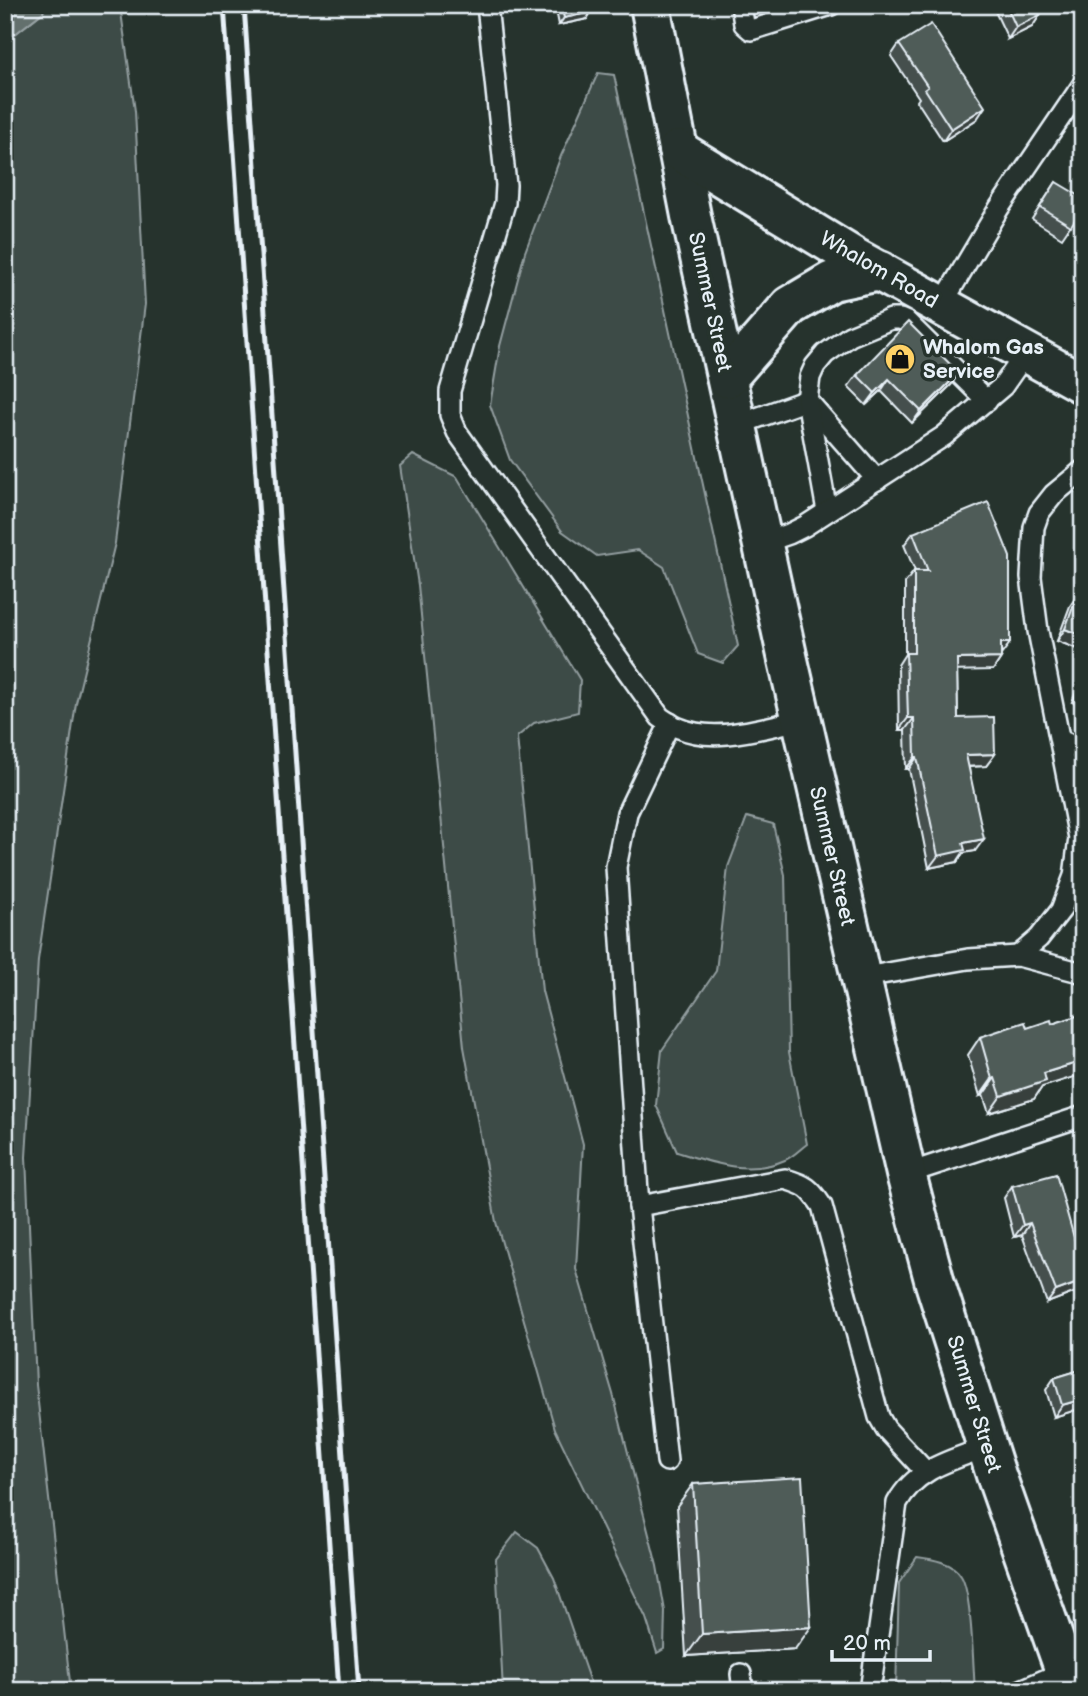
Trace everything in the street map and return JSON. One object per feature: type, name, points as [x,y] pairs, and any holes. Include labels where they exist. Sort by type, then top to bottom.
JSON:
[{"type":"main road","name":"Summer Street","points":[[650,5],[678,150],[801,720],[906,1174],[935,1283],[987,1447],[1069,1681]]},
{"type":"main road","name":"Whalom Road","points":[[678,150],[907,296],[1026,353],[1083,384]]},
{"type":"main road","points":[[727,378],[790,306],[832,281],[907,296]]},
{"type":"lane","points":[[487,5],[506,185],[505,203],[450,391],[450,415],[457,432],[660,717],[693,733],[723,734],[801,720]]},
{"type":"lane","points":[[741,5],[744,24],[751,30],[831,5]]},
{"type":"lane","points":[[827,512],[807,400],[810,377],[815,366],[825,354],[860,331],[891,319],[907,296],[999,208],[1083,84]]},
{"type":"lane","points":[[907,296],[907,322],[987,401]]},
{"type":"lane","points":[[763,543],[789,534],[827,512],[944,436],[1008,380],[1026,353]]},
{"type":"lane","points":[[737,425],[807,400]]},
{"type":"lane","points":[[807,400],[877,480]]},
{"type":"lane","points":[[1018,956],[1039,938],[1061,910],[1074,876],[1079,838],[1035,613],[1031,577],[1033,542],[1039,513],[1046,502],[1083,470]]},
{"type":"lane","points":[[667,1461],[639,1206],[617,867],[626,813],[670,723]]},
{"type":"lane","points":[[1060,740],[1083,750]]},
{"type":"lane","points":[[859,978],[968,959],[1018,956],[1083,973]]},
{"type":"lane","points":[[906,1174],[1083,1116]]},
{"type":"lane","points":[[639,1206],[785,1179],[804,1184],[812,1191],[822,1206],[879,1417],[886,1429],[925,1472]]},
{"type":"lane","points":[[870,1691],[897,1503],[911,1481],[925,1472],[987,1447]]},
{"type":"lane","points":[[1019,1691],[1069,1681]]},
{"type":"shaded area","points":[[5,5],[46,5],[43,12],[5,42]]},
{"type":"shaded area","points":[[46,5],[120,5],[135,111],[145,304],[115,543],[76,703],[38,960],[26,1157],[36,1385],[71,1691],[5,1691],[5,42],[43,12]]},
{"type":"shaded area","points":[[598,73],[614,75],[738,646],[723,663],[698,654],[664,567],[638,550],[597,556],[562,531],[510,460],[490,405],[500,346],[525,252],[561,156]]},
{"type":"shaded area","points":[[413,455],[457,477],[580,680],[578,712],[534,723],[517,737],[542,991],[583,1144],[576,1269],[613,1394],[657,1566],[665,1611],[664,1649],[657,1653],[646,1618],[555,1429],[496,1222],[464,1047],[418,585],[400,466]]},
{"type":"shaded area","points":[[747,817],[773,824],[785,875],[789,1052],[807,1144],[785,1160],[758,1167],[717,1164],[677,1152],[656,1105],[662,1050],[716,971],[728,867]]},
{"type":"shaded area","points":[[517,1532],[538,1548],[554,1578],[593,1691],[503,1691],[496,1559]]},
{"type":"shaded area","points":[[917,1557],[948,1564],[957,1571],[965,1585],[970,1614],[975,1691],[896,1691],[899,1583]]},
{"type":"building","points":[[561,5],[589,5],[591,12],[564,18]]},
{"type":"building","points":[[1006,5],[1036,5],[1040,15],[1016,27]]},
{"type":"building","points":[[931,24],[985,107],[951,129],[925,89],[928,87],[899,44]]},
{"type":"building","points":[[1056,182],[1083,198],[1083,207],[1071,226],[1040,207]]},
{"type":"building","name":"Whalom Gas Service","points":[[908,322],[959,373],[921,411],[889,379],[875,393],[857,375]]},
{"type":"building","points":[[988,502],[1010,557],[1010,643],[1001,643],[1001,658],[957,659],[958,718],[994,717],[995,754],[966,755],[984,839],[963,843],[965,850],[938,856],[915,757],[914,718],[908,718],[906,653],[914,653],[914,571],[928,571],[913,533]]},
{"type":"building","points":[[1078,594],[1083,596],[1083,636],[1065,629]]},
{"type":"building","points":[[1083,1014],[1083,1061],[1044,1073],[1046,1081],[1001,1096],[995,1078],[992,1079],[980,1037],[1025,1022],[1027,1028],[1051,1020],[1052,1024]]},
{"type":"building","points":[[1056,1174],[1075,1241],[1083,1238],[1083,1281],[1056,1291],[1030,1223],[1023,1225],[1012,1186]]},
{"type":"building","points":[[1083,1369],[1083,1399],[1062,1405],[1054,1378]]},
{"type":"building","points":[[802,1477],[811,1627],[702,1634],[693,1484]]},
{"type":"railway","points":[[224,5],[339,1691]]},
{"type":"railway","points":[[244,5],[359,1691]]},
{"type":"place","name":"Whalom Gas Service","points":[[900,359]]}]
